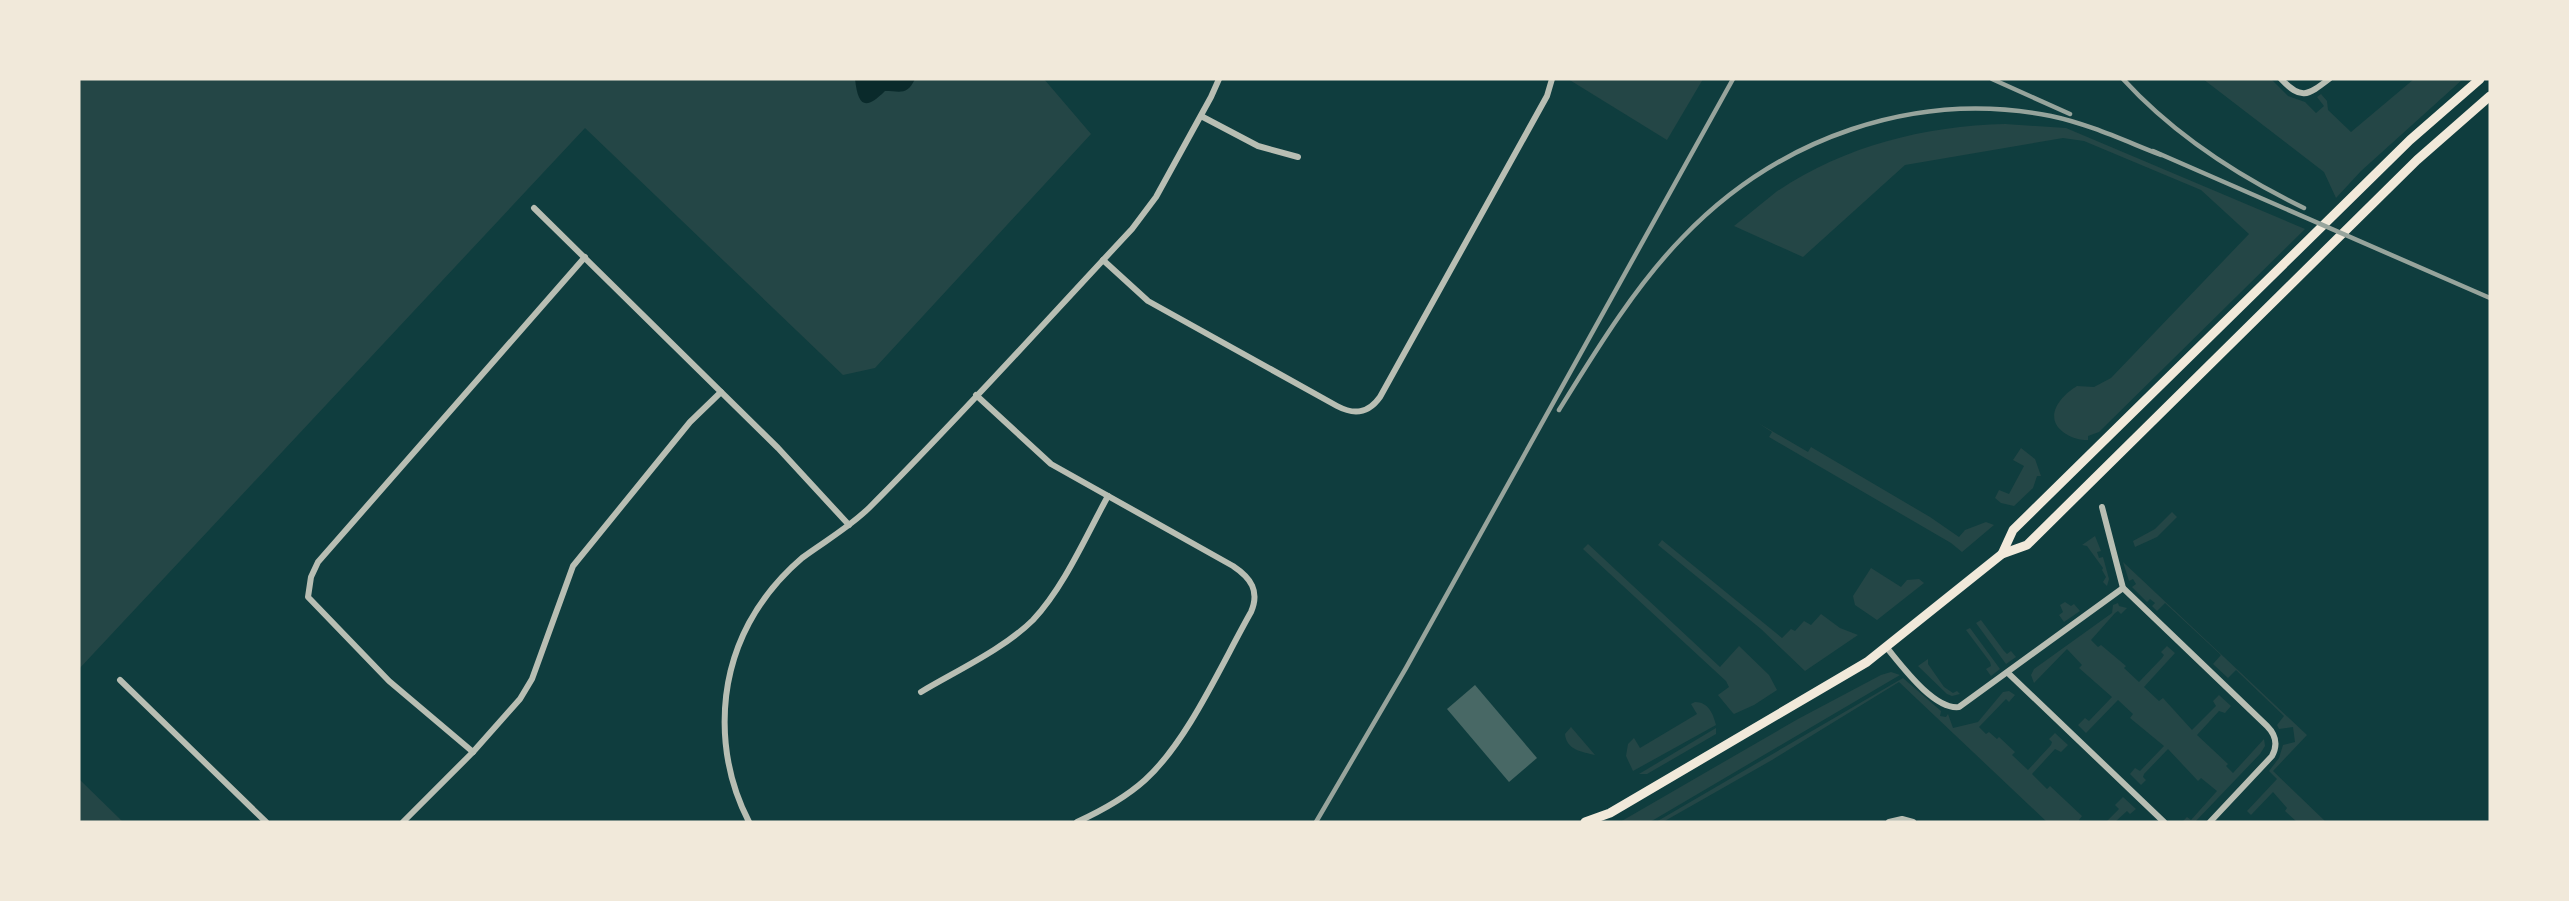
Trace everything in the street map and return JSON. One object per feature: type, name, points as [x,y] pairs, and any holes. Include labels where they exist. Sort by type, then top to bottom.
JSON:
[{"type":"main road","points":[[2002,554],[2013,530],[2410,139],[2480,79]]},
{"type":"main road","points":[[1586,822],[1610,813],[1847,675],[1887,648],[2002,554],[2027,545],[2417,160],[2490,96]]},
{"type":"street","points":[[749,822],[733,784],[727,757],[725,704],[732,665],[750,622],[777,582],[803,558],[849,525],[884,493],[1144,214],[1201,116],[1219,79]]},
{"type":"street","points":[[1103,260],[1148,301],[1342,409],[1365,411],[1380,397],[1547,96],[1552,79]]},
{"type":"street","points":[[2281,79],[2292,90],[2301,94],[2312,92],[2329,79]]},
{"type":"street","points":[[1201,116],[1258,146],[1298,157]]},
{"type":"street","points":[[534,208],[778,448],[849,525]]},
{"type":"street","points":[[473,752],[389,681],[349,642],[308,597],[311,577],[318,562],[584,257]]},
{"type":"street","points":[[403,822],[473,752],[520,699],[532,679],[573,566],[690,422],[721,392]]},
{"type":"street","points":[[976,395],[1046,461],[1233,566],[1250,580],[1255,595],[1251,612],[1189,722],[1167,755],[1130,791],[1077,822]]},
{"type":"street","points":[[921,692],[1004,642],[1033,619],[1051,597],[1108,496]]},
{"type":"street","points":[[2102,507],[2123,588],[2267,726],[2275,737],[2276,747],[2272,756],[2215,821]]},
{"type":"street","points":[[1887,648],[1906,672],[1946,706],[1964,705],[2123,588]]},
{"type":"street","points":[[2008,673],[2164,822]]},
{"type":"street","points":[[120,680],[266,822]]},
{"type":"street","points":[[1889,822],[1902,819],[1913,822]]},
{"type":"shaded area","points":[[79,79],[1044,79],[1091,134],[875,368],[843,375],[585,128],[79,669]]},
{"type":"shaded area","points":[[855,79],[915,79],[906,90],[885,91],[872,101],[864,103],[858,95]]},
{"type":"shaded area","points":[[1568,79],[1703,79],[1667,140]]},
{"type":"shaded area","points":[[2203,79],[2271,79],[2288,96],[2305,102],[2316,113],[2324,106],[2317,97],[2321,94],[2327,101],[2328,110],[2351,132],[2414,79],[2463,79],[2361,171],[2336,198],[2324,172]]},
{"type":"shaded area","points":[[2005,124],[2066,128],[2305,229],[2099,432],[2088,436],[2088,440],[2071,437],[2059,428],[2054,415],[2059,402],[2077,386],[2094,387],[2111,378],[2249,234],[2201,190],[2084,141],[2063,138],[1905,165],[1803,257],[1734,226],[1776,192],[1802,176],[1857,151],[1915,134]]},
{"type":"shaded area","points":[[1758,423],[1808,452],[1811,447],[1959,537],[1965,530],[1986,522],[1994,525],[1962,552],[1951,543],[1769,437],[1772,432]]},
{"type":"shaded area","points":[[2021,448],[2035,459],[2041,476],[2037,476],[2033,488],[2014,506],[2001,503],[1995,498],[1999,490],[2009,494],[2024,466],[2013,460]]},
{"type":"shaded area","points":[[2172,512],[2177,517],[2157,537],[2135,547],[2133,541],[2155,529]]},
{"type":"shaded area","points":[[2095,536],[2101,551],[2097,552],[2099,558],[2103,557],[2109,579],[2107,586],[2103,582],[2106,577],[2103,568],[2087,546],[2082,545]]},
{"type":"shaded area","points":[[1662,540],[1782,638],[1791,629],[1795,631],[1804,621],[1811,625],[1821,614],[1840,628],[1858,635],[1805,671],[1761,629],[1658,545]]},
{"type":"shaded area","points":[[1588,544],[1720,667],[1739,646],[1769,675],[1777,690],[1734,714],[1718,695],[1729,687],[1726,681],[1583,549]]},
{"type":"shaded area","points":[[2123,562],[2307,735],[2273,771],[2326,822],[2297,822],[2285,811],[2287,808],[2273,792],[2251,815],[2247,811],[2277,779],[2269,771],[2279,758],[2283,745],[2295,742],[2293,727],[2279,729],[2277,725],[2284,716],[2236,670],[2228,678],[2213,664],[2221,655],[2165,603],[2157,611],[2152,606],[2155,603],[2150,599],[2147,602],[2132,587],[2136,584],[2133,579],[2129,581]]},
{"type":"shaded area","points":[[1871,568],[1901,587],[1907,580],[1919,579],[1924,583],[1877,620],[1855,605],[1853,596]]},
{"type":"shaded area","points":[[2065,602],[2071,606],[2074,604],[2080,611],[2064,622],[2059,615],[2063,612],[2060,605]]},
{"type":"shaded area","points":[[2118,603],[2119,606],[2127,608],[2121,614],[2118,611],[2115,613],[2091,640],[2126,666],[2124,668],[2139,682],[2162,658],[2164,655],[2161,652],[2167,646],[2175,653],[2144,687],[2159,701],[2163,698],[2192,730],[2216,706],[2213,701],[2219,695],[2231,706],[2225,713],[2219,711],[2197,735],[2228,764],[2226,766],[2233,773],[2264,739],[2265,746],[2260,754],[2195,822],[2182,822],[2187,817],[2191,820],[2217,791],[2201,778],[2198,781],[2168,749],[2144,774],[2146,780],[2141,785],[2130,774],[2135,768],[2140,771],[2164,746],[2130,718],[2133,714],[2118,700],[2086,733],[2078,725],[2085,718],[2089,721],[2112,697],[2079,668],[2082,665],[2067,649],[2034,683],[2031,675],[2034,669],[2112,613],[2113,605]]},
{"type":"shaded area","points":[[1981,620],[2004,651],[2007,654],[2011,651],[2016,657],[2006,664],[1976,623]]},
{"type":"shaded area","points":[[1970,628],[2000,669],[1991,676],[1986,669],[1991,666],[1990,662],[1966,630]]},
{"type":"shaded area","points":[[1928,659],[1928,664],[1944,687],[1960,694],[1947,694],[1918,666]]},
{"type":"shaded area","points":[[1891,672],[1900,675],[1650,822],[1620,822],[1798,719]]},
{"type":"shaded area","points":[[1903,678],[1941,711],[1940,716],[1946,717],[1948,714],[1953,728],[1978,722],[2003,692],[2009,691],[2015,695],[2009,702],[2006,699],[1979,727],[1986,734],[1989,732],[1997,739],[1999,737],[2015,752],[2012,755],[2028,770],[2051,745],[2049,739],[2055,733],[2068,745],[2061,752],[2055,749],[2032,774],[2047,789],[2050,786],[2082,816],[2079,820],[2081,822],[2047,822],[1899,682],[1772,760],[1663,822],[1656,822]]},
{"type":"shaded area","points":[[1695,702],[1709,709],[1716,725],[1633,771],[1626,756],[1628,744],[1634,738],[1640,748],[1697,714],[1691,704]]},
{"type":"shaded area","points":[[1571,727],[1595,755],[1568,744],[1565,734]]},
{"type":"shaded area","points":[[1716,728],[1716,734],[1647,774],[1639,774]]},
{"type":"shaded area","points":[[79,779],[123,822],[79,822]]},
{"type":"shaded area","points":[[2123,797],[2136,809],[2130,814],[2127,811],[2115,822],[2106,822],[2119,809],[2115,805]]},
{"type":"building","points":[[1475,685],[1537,758],[1509,782],[1447,709]]},
{"type":"railway","points":[[1316,822],[1406,668],[1733,79]]},
{"type":"railway","points":[[1992,79],[2070,114]]},
{"type":"railway","points":[[2123,79],[2163,118],[2207,152],[2254,182],[2304,208]]},
{"type":"railway","points":[[1559,410],[1601,343],[1665,256],[1721,202],[1761,173],[1805,148],[1852,129],[1900,116],[1949,110],[2000,109],[2065,119],[2161,155]]},
{"type":"railway","points":[[2153,151],[2490,298]]}]
